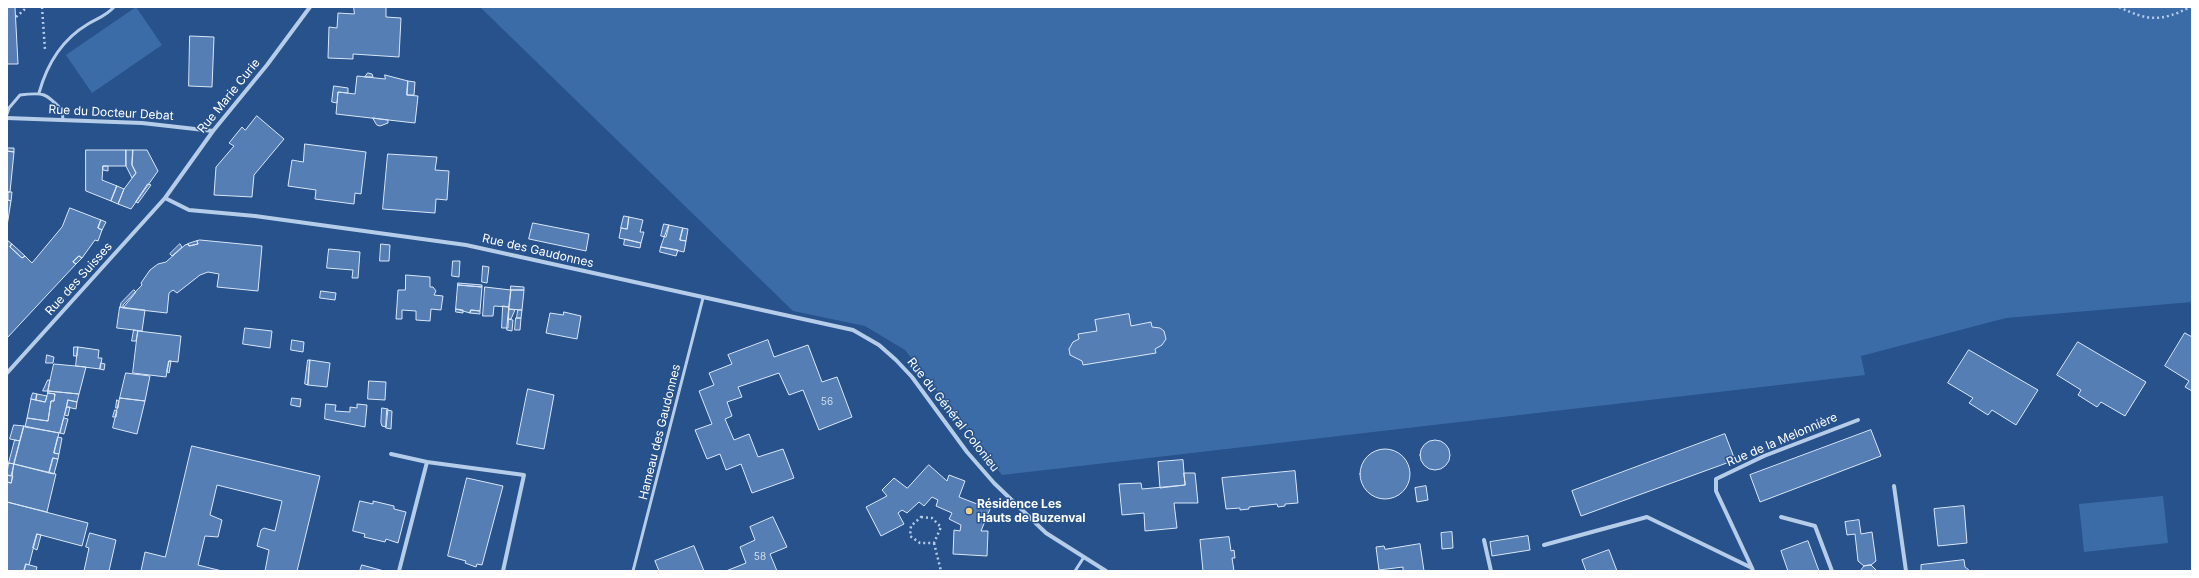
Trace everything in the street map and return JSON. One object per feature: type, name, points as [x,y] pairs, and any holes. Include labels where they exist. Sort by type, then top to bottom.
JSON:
[{"type":"street","name":"Rue Marie Curie","points":[[165,198],[213,131],[267,64],[310,7]]},
{"type":"street","name":"Rue du Docteur Debat","points":[[7,118],[142,123],[213,131]]},
{"type":"street","name":"Rue des Gaudonnes","points":[[165,198],[189,210],[255,216],[466,245],[853,330],[879,345],[896,360]]},
{"type":"street","name":"Rue des Suisses","points":[[7,373],[165,198]]},
{"type":"street","name":"Rue du Général Colonieu","points":[[896,360],[912,377],[967,452],[994,483],[1046,533],[1106,571]]},
{"type":"street","name":"Rue de la Melonnière","points":[[1752,569],[1716,491],[1716,479],[1764,456],[1858,420]]},
{"type":"street","points":[[392,454],[427,462],[524,475],[503,571]]},
{"type":"street","points":[[399,571],[427,462]]},
{"type":"street","points":[[1894,486],[1906,571]]},
{"type":"street","points":[[1781,517],[1815,526],[1832,571]]},
{"type":"street","name":"Rue de la Melonnière","points":[[1544,545],[1647,518],[1752,569]]},
{"type":"street","points":[[1484,540],[1491,571]]},
{"type":"lane","points":[[39,93],[49,63],[62,45],[88,24],[107,15],[114,7]]},
{"type":"lane","points":[[7,114],[9,108],[20,95],[39,93],[48,95],[62,110],[63,120]]},
{"type":"lane","name":"Hameau des Gaudonnes","points":[[634,571],[703,298]]},
{"type":"lane","points":[[1075,571],[1084,557]]},
{"type":"path","points":[[16,17],[24,10],[24,7]]},
{"type":"path","points":[[42,7],[45,56]]},
{"type":"path","points":[[2119,7],[2141,18],[2171,16],[2190,7]]},
{"type":"path","points":[[934,544],[920,543],[910,536],[911,526],[921,517],[932,518],[941,528],[934,544],[940,571]]},
{"type":"shaded area","points":[[136,7],[162,45],[92,93],[66,55]]},
{"type":"shaded area","points":[[480,7],[2192,7],[2192,302],[2006,318],[1861,356],[1865,375],[1002,475],[905,350],[865,326],[793,311]]},
{"type":"shaded area","points":[[2163,496],[2168,543],[2084,552],[2079,504]]},
{"type":"building","points":[[7,7],[15,7],[18,64],[7,64]]},
{"type":"building","points":[[354,7],[386,7],[386,17],[401,18],[399,57],[353,54],[353,59],[328,58],[329,27],[337,28],[338,13],[354,14]]},
{"type":"building","points":[[190,36],[214,37],[212,87],[189,86]]},
{"type":"building","points":[[368,73],[372,74],[373,77],[365,77]]},
{"type":"building","points":[[385,75],[408,81],[407,95],[418,96],[415,123],[336,114],[338,92],[355,94],[357,76],[385,79]]},
{"type":"building","points":[[408,81],[415,82],[414,95],[407,95]]},
{"type":"building","points":[[334,86],[348,88],[348,93],[338,92],[337,103],[332,102]]},
{"type":"building","points":[[257,116],[284,139],[254,175],[252,197],[214,195],[216,167],[234,146],[229,143],[242,127],[245,130]]},
{"type":"building","points":[[373,118],[388,120],[388,123],[380,126],[377,125]]},
{"type":"building","points":[[305,144],[366,152],[361,194],[355,193],[354,204],[315,199],[316,190],[288,186],[292,160],[303,162]]},
{"type":"building","points":[[7,148],[14,148],[14,152],[7,151]]},
{"type":"building","points":[[86,150],[126,150],[126,166],[103,166],[102,180],[117,186],[111,201],[86,191]]},
{"type":"building","points":[[126,150],[133,150],[132,165],[136,173],[132,178],[126,166]]},
{"type":"building","points":[[133,150],[147,150],[158,171],[131,209],[118,204],[124,189],[136,173],[132,165]]},
{"type":"building","points":[[7,151],[14,152],[10,192],[8,192],[8,200],[11,201],[7,226]]},
{"type":"building","points":[[388,154],[437,157],[435,170],[449,171],[447,200],[436,199],[435,213],[383,209]]},
{"type":"building","points":[[103,166],[108,166],[108,171],[103,170]]},
{"type":"building","points":[[148,184],[151,185],[138,203],[136,202]]},
{"type":"building","points":[[117,186],[124,189],[118,204],[111,201]]},
{"type":"building","points":[[8,192],[12,192],[11,201],[8,200]]},
{"type":"building","points":[[70,208],[101,220],[98,228],[102,230],[98,241],[95,240],[82,258],[79,256],[73,262],[76,264],[7,338],[7,240],[12,244],[10,247],[22,258],[25,256],[32,263],[62,227]]},
{"type":"building","points":[[624,216],[629,217],[627,229],[621,228]]},
{"type":"building","points":[[629,217],[643,220],[640,232],[644,232],[641,243],[619,238],[621,228],[627,229]]},
{"type":"building","points":[[101,220],[106,222],[102,230],[98,228]]},
{"type":"building","points":[[533,223],[589,234],[586,251],[529,239]]},
{"type":"building","points":[[664,224],[669,225],[666,237],[661,236]]},
{"type":"building","points":[[669,225],[683,228],[680,240],[686,241],[684,252],[661,247]]},
{"type":"building","points":[[683,228],[688,229],[686,241],[680,240]]},
{"type":"building","points":[[625,239],[641,243],[640,248],[624,245]]},
{"type":"building","points":[[200,240],[262,246],[258,291],[217,287],[219,274],[208,272],[200,275],[177,293],[173,290],[169,293],[167,313],[123,308],[123,305],[142,285],[141,283],[150,270],[158,264],[166,262],[185,245],[188,244],[189,246],[198,244],[197,241]]},
{"type":"building","points":[[197,241],[198,244],[189,246],[188,244]]},
{"type":"building","points":[[12,244],[25,256],[22,258],[10,247]]},
{"type":"building","points":[[180,244],[182,247],[172,256],[170,254]]},
{"type":"building","points":[[381,244],[390,245],[389,261],[380,261]]},
{"type":"building","points":[[661,247],[678,250],[676,256],[660,252]]},
{"type":"building","points":[[329,249],[360,252],[358,278],[352,278],[353,270],[327,268]]},
{"type":"building","points":[[79,256],[82,258],[76,264],[73,262]]},
{"type":"building","points":[[453,261],[460,261],[459,277],[452,276]]},
{"type":"building","points":[[483,266],[489,267],[487,283],[482,282]]},
{"type":"building","points":[[406,275],[430,277],[430,287],[433,287],[436,291],[434,295],[443,296],[441,310],[431,309],[430,321],[416,320],[416,311],[402,310],[402,319],[396,319],[398,290],[405,290]]},
{"type":"building","points":[[458,283],[482,285],[482,287],[458,285]]},
{"type":"building","points":[[458,285],[482,287],[480,311],[471,310],[470,313],[456,309]]},
{"type":"building","points":[[511,286],[524,287],[524,290],[511,290]]},
{"type":"building","points":[[485,287],[511,290],[509,307],[494,306],[493,316],[483,316]]},
{"type":"building","points":[[134,290],[136,292],[123,308],[120,307],[121,303]]},
{"type":"building","points":[[511,290],[524,290],[522,310],[509,309]]},
{"type":"building","points":[[321,291],[336,293],[335,300],[320,298]]},
{"type":"building","points":[[503,306],[509,307],[508,328],[502,328]]},
{"type":"building","points":[[120,307],[145,310],[142,331],[117,328]]},
{"type":"building","points":[[456,309],[463,310],[463,313],[456,312]]},
{"type":"building","points":[[509,309],[515,310],[511,319],[508,319]]},
{"type":"building","points":[[471,310],[480,311],[480,314],[470,313]]},
{"type":"building","points":[[518,310],[522,310],[521,318],[517,318]]},
{"type":"building","points":[[564,312],[581,316],[577,339],[546,333],[550,313],[563,315]]},
{"type":"building","points":[[1129,314],[1131,326],[1151,322],[1152,327],[1160,328],[1164,331],[1166,339],[1162,345],[1155,349],[1156,353],[1083,365],[1082,361],[1070,355],[1069,349],[1073,342],[1079,339],[1078,334],[1097,331],[1095,320]]},
{"type":"building","points":[[516,318],[521,318],[520,330],[515,330]]},
{"type":"building","points":[[508,319],[513,320],[512,331],[507,330]]},
{"type":"building","points":[[245,328],[272,331],[270,348],[243,344]]},
{"type":"building","points":[[134,330],[138,331],[136,341],[132,341]]},
{"type":"building","points":[[138,331],[181,336],[178,362],[169,361],[166,377],[133,373]]},
{"type":"building","points":[[2185,333],[2192,337],[2192,391],[2185,387],[2189,381],[2165,366]]},
{"type":"building","points":[[292,340],[304,342],[303,352],[291,350]]},
{"type":"building","points":[[768,340],[774,357],[808,345],[822,382],[837,377],[852,417],[819,430],[803,390],[789,395],[779,373],[738,387],[742,397],[727,402],[732,416],[725,419],[734,440],[749,434],[758,457],[783,449],[794,478],[752,493],[741,464],[726,470],[720,454],[707,459],[695,430],[712,424],[699,391],[714,385],[709,373],[732,364],[728,355]]},
{"type":"building","points":[[2078,342],[2146,382],[2125,416],[2101,402],[2097,407],[2078,395],[2081,390],[2057,375]]},
{"type":"building","points":[[74,347],[78,347],[77,356],[74,356]]},
{"type":"building","points":[[78,347],[99,350],[98,358],[102,358],[100,369],[76,366]]},
{"type":"building","points":[[1969,350],[2038,390],[2016,425],[1992,410],[1988,415],[1969,403],[1973,398],[1948,383]]},
{"type":"building","points":[[47,355],[54,357],[53,363],[46,363]]},
{"type":"building","points":[[308,360],[310,360],[308,385],[305,384]]},
{"type":"building","points":[[310,360],[330,363],[327,387],[308,385]]},
{"type":"building","points":[[169,361],[171,361],[169,373],[167,372]]},
{"type":"building","points":[[101,363],[105,364],[104,370],[100,369]]},
{"type":"building","points":[[54,364],[86,367],[79,394],[48,391]]},
{"type":"building","points":[[126,373],[150,376],[145,401],[120,398]]},
{"type":"building","points":[[48,380],[50,380],[48,391],[43,391]]},
{"type":"building","points":[[369,381],[386,382],[385,400],[368,399]]},
{"type":"building","points":[[528,389],[554,395],[544,449],[517,444]]},
{"type":"building","points":[[48,391],[79,394],[77,402],[68,400],[60,433],[25,427],[27,418],[48,421],[51,401],[54,401],[55,394],[48,393]]},
{"type":"building","points":[[33,393],[37,394],[36,400],[31,399]]},
{"type":"building","points":[[48,393],[55,394],[54,401],[51,401],[48,421],[27,418],[31,399],[45,402]]},
{"type":"building","points":[[37,394],[47,396],[45,402],[36,400]]},
{"type":"building","points":[[120,398],[145,401],[137,434],[113,428]]},
{"type":"building","points":[[292,398],[301,399],[300,407],[291,405]]},
{"type":"building","points":[[68,400],[77,402],[76,409],[67,407]]},
{"type":"building","points":[[117,400],[119,401],[118,408],[116,408]]},
{"type":"building","points":[[326,404],[336,405],[335,411],[350,412],[350,407],[357,408],[357,404],[367,405],[365,427],[325,419]]},
{"type":"building","points":[[67,407],[70,407],[68,416],[65,415]]},
{"type":"building","points":[[382,408],[388,409],[386,427],[382,426],[381,423]]},
{"type":"building","points":[[115,410],[117,411],[116,417],[113,417]]},
{"type":"building","points":[[387,410],[392,411],[391,429],[386,428]]},
{"type":"building","points":[[64,418],[68,419],[64,434],[60,433]]},
{"type":"building","points":[[14,425],[24,426],[20,441],[10,439]]},
{"type":"building","points":[[24,426],[59,433],[54,453],[59,454],[58,459],[53,458],[49,473],[14,464]]},
{"type":"building","points":[[1871,430],[1881,456],[1760,502],[1750,475]]},
{"type":"building","points":[[1725,434],[1735,460],[1581,516],[1572,491]]},
{"type":"building","points":[[58,437],[62,438],[59,454],[54,453]]},
{"type":"building","points":[[15,440],[20,441],[14,464],[9,463]]},
{"type":"building","points":[[1435,440],[1446,444],[1450,455],[1446,466],[1435,470],[1424,466],[1420,455],[1424,444]]},
{"type":"building","points":[[192,446],[320,476],[297,571],[265,571],[269,550],[257,546],[261,530],[264,528],[275,531],[282,501],[217,485],[210,515],[222,520],[218,537],[205,536],[198,565],[222,571],[141,571],[145,552],[165,557]]},
{"type":"building","points":[[1380,449],[1390,449],[1403,456],[1410,469],[1410,479],[1403,492],[1390,499],[1380,499],[1371,495],[1364,488],[1360,479],[1360,469],[1364,460],[1371,453]]},
{"type":"building","points":[[53,458],[58,459],[54,474],[49,473]]},
{"type":"building","points":[[1183,460],[1185,485],[1160,488],[1158,462]]},
{"type":"building","points":[[9,463],[14,464],[11,476],[7,475]]},
{"type":"building","points":[[14,464],[56,474],[47,512],[7,502],[7,482],[11,483]]},
{"type":"building","name":"Résidence Les Hauts de Buzenval","points":[[929,465],[947,481],[949,475],[965,481],[959,497],[990,509],[981,531],[988,531],[987,556],[953,554],[954,530],[960,531],[961,525],[949,519],[952,513],[936,506],[938,500],[932,497],[924,506],[919,502],[907,513],[902,510],[898,513],[904,524],[881,536],[866,507],[887,496],[882,490],[894,478],[907,488]]},
{"type":"building","points":[[1295,471],[1298,503],[1285,504],[1285,506],[1278,507],[1277,504],[1249,507],[1249,509],[1240,510],[1240,508],[1226,509],[1222,478]]},
{"type":"building","points":[[1184,473],[1195,473],[1198,503],[1174,503],[1177,528],[1145,531],[1144,513],[1122,515],[1119,484],[1141,483],[1142,489],[1185,485]]},
{"type":"building","points":[[7,475],[13,476],[11,483],[7,482]]},
{"type":"building","points":[[467,478],[503,486],[482,565],[477,564],[476,567],[465,563],[466,561],[448,556]]},
{"type":"building","points":[[1426,486],[1428,500],[1417,502],[1415,488]]},
{"type":"building","points":[[360,501],[373,504],[373,501],[394,506],[394,509],[406,512],[398,543],[386,539],[385,542],[364,537],[365,534],[353,531]]},
{"type":"building","points":[[7,502],[88,523],[82,546],[37,534],[29,565],[26,564],[24,571],[7,571]]},
{"type":"building","points":[[1964,506],[1967,543],[1938,546],[1934,509]]},
{"type":"building","points":[[773,517],[787,547],[770,554],[777,571],[726,571],[746,563],[740,547],[755,540],[750,527]]},
{"type":"building","points":[[1859,520],[1861,534],[1872,532],[1876,561],[1871,565],[1864,566],[1858,561],[1855,534],[1847,535],[1845,522]]},
{"type":"building","points":[[1452,532],[1453,548],[1442,549],[1441,533]]},
{"type":"building","points":[[90,533],[116,540],[109,571],[84,571],[89,548],[86,547]]},
{"type":"building","points":[[37,534],[41,535],[37,550],[33,548]]},
{"type":"building","points":[[1528,536],[1530,550],[1492,556],[1490,542]]},
{"type":"building","points":[[1229,537],[1231,551],[1234,550],[1235,558],[1232,558],[1234,571],[1203,571],[1200,540]]},
{"type":"building","points":[[1808,541],[1819,571],[1788,571],[1781,551]]},
{"type":"building","points":[[1420,544],[1424,571],[1403,571],[1403,567],[1379,570],[1376,547],[1384,546],[1385,549]]},
{"type":"building","points":[[694,546],[704,571],[659,571],[655,561]]},
{"type":"building","points":[[1609,550],[1617,571],[1586,571],[1582,560]]},
{"type":"building","points":[[1964,560],[1965,567],[1970,571],[1921,571],[1921,565]]},
{"type":"building","points":[[26,564],[37,567],[36,571],[24,571]]},
{"type":"building","points":[[362,565],[384,571],[360,571]]},
{"type":"building","points":[[1871,565],[1877,571],[1860,571],[1864,566]]},
{"type":"place","name":"Résidence Les Hauts de Buzenval","points":[[969,511]]}]
